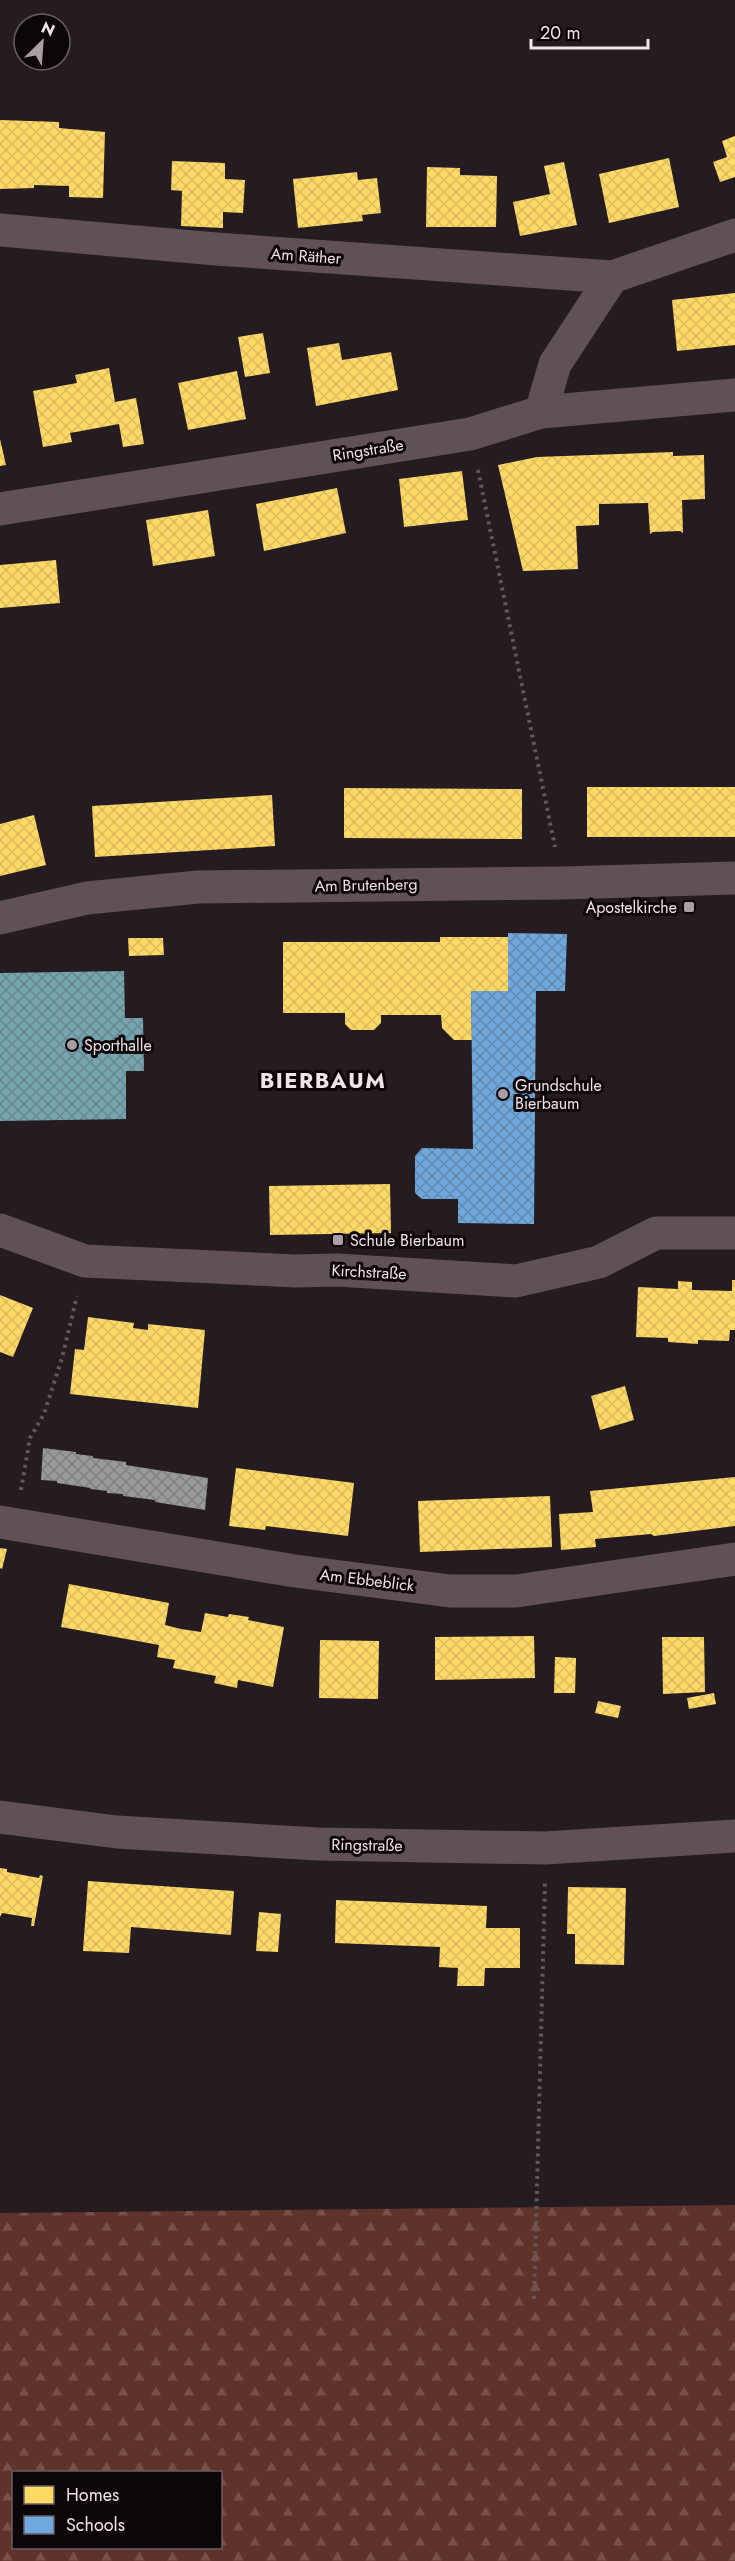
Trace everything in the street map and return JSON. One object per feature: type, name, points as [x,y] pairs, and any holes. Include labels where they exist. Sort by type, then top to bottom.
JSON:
[{"type":"street","name":"Am Räther","points":[[0,230],[216,249],[612,277],[735,235]]},
{"type":"street","points":[[541,412],[555,364],[612,277]]},
{"type":"street","name":"Ringstraße","points":[[0,509],[470,434],[541,412],[735,395]]},
{"type":"street","name":"Am Brutenberg","points":[[0,918],[87,898],[198,887],[562,883],[735,878]]},
{"type":"street","name":"Kirchstraße","points":[[0,1230],[85,1261],[296,1271],[338,1270],[516,1281],[599,1262],[656,1233],[735,1233]]},
{"type":"street","name":"Am Ebbeblick","points":[[7,1524],[295,1571],[450,1591],[516,1591],[735,1558]]},
{"type":"street","name":"Ringstraße","points":[[0,1818],[117,1832],[318,1844],[545,1848],[735,1836]]},
{"type":"path","points":[[470,434],[562,883]]},
{"type":"path","points":[[7,1524],[30,1438],[44,1414],[62,1358],[85,1261]]},
{"type":"path","points":[[534,2299],[545,1848]]},
{"type":"green space","points":[[735,2205],[735,2561],[0,2561],[0,2213]]},
{"type":"building: Homes","points":[[0,120],[59,122],[59,128],[105,132],[103,198],[69,197],[69,186],[34,185],[34,188],[0,189]]},
{"type":"building: Homes","points":[[735,136],[735,177],[720,182],[713,162],[727,157],[722,141]]},
{"type":"building: Homes","points":[[669,158],[679,207],[609,223],[599,174]]},
{"type":"building: Homes","points":[[172,161],[225,163],[225,179],[245,180],[243,213],[223,212],[223,228],[181,226],[182,191],[171,190]]},
{"type":"building: Homes","points":[[564,162],[577,225],[520,236],[513,202],[550,194],[544,166]]},
{"type":"building: Homes","points":[[427,167],[460,168],[460,175],[497,176],[496,227],[426,227]]},
{"type":"building: Homes","points":[[357,172],[358,180],[377,178],[381,213],[362,215],[363,221],[298,228],[293,179]]},
{"type":"building: Homes","points":[[735,293],[735,345],[677,351],[672,300]]},
{"type":"building: Homes","points":[[263,333],[270,373],[245,377],[238,337]]},
{"type":"building: Homes","points":[[339,343],[342,360],[391,352],[398,390],[316,406],[307,348]]},
{"type":"building: Homes","points":[[109,368],[115,402],[136,398],[144,444],[123,447],[119,424],[70,433],[72,442],[43,447],[33,391],[77,383],[75,375]]},
{"type":"building: Homes","points":[[237,371],[246,419],[188,430],[178,383]]},
{"type":"building: Homes","points":[[0,439],[6,465],[0,466]]},
{"type":"building: Homes","points":[[673,452],[673,456],[704,455],[705,499],[682,500],[683,533],[680,531],[650,534],[648,503],[599,504],[599,525],[576,526],[578,569],[523,571],[498,465],[537,457]]},
{"type":"building: Homes","points":[[462,471],[468,520],[404,527],[399,479]]},
{"type":"building: Homes","points":[[337,488],[346,533],[264,551],[256,504]]},
{"type":"building: Homes","points":[[208,510],[215,556],[153,566],[146,520]]},
{"type":"building: Homes","points":[[56,560],[60,603],[0,608],[0,565]]},
{"type":"building: Homes","points":[[587,787],[735,787],[735,837],[587,837]]},
{"type":"building: Homes","points":[[344,788],[522,789],[522,839],[344,838]]},
{"type":"building: Homes","points":[[272,795],[275,846],[95,857],[92,806]]},
{"type":"building: Homes","points":[[34,815],[46,865],[0,876],[0,824]]},
{"type":"building: Homes","points":[[440,937],[508,937],[508,991],[471,991],[472,1040],[454,1040],[442,1028],[441,1015],[381,1015],[381,1023],[374,1030],[351,1030],[345,1024],[345,1013],[283,1013],[283,942],[440,942]]},
{"type":"building: Homes","points":[[128,938],[163,938],[164,955],[129,956]]},
{"type":"building: Homes","points":[[390,1184],[391,1233],[270,1235],[269,1186]]},
{"type":"building: Homes","points":[[732,1280],[735,1280],[735,1330],[730,1330],[729,1341],[698,1340],[698,1344],[668,1342],[668,1338],[636,1337],[638,1287],[678,1289],[678,1281],[692,1282],[692,1290],[732,1291]]},
{"type":"building: Homes","points":[[0,1295],[33,1308],[13,1357],[0,1352]]},
{"type":"building: Homes","points":[[88,1317],[134,1323],[133,1328],[148,1330],[148,1324],[205,1330],[198,1408],[70,1394],[75,1349],[84,1350]]},
{"type":"building: Homes","points":[[625,1386],[634,1420],[600,1430],[591,1396]]},
{"type":"building: Homes","points":[[236,1468],[354,1483],[348,1536],[266,1526],[265,1530],[229,1526]]},
{"type":"building: Homes","points":[[735,1477],[735,1526],[654,1536],[651,1534],[595,1539],[596,1547],[561,1550],[559,1514],[593,1512],[590,1491]]},
{"type":"building: Homes","points":[[550,1496],[552,1547],[420,1552],[418,1501]]},
{"type":"building: Homes","points":[[0,1548],[7,1549],[2,1569],[0,1568]]},
{"type":"building: Homes","points":[[69,1584],[169,1603],[165,1625],[181,1629],[201,1632],[205,1613],[228,1617],[229,1614],[249,1617],[248,1620],[284,1627],[273,1687],[238,1680],[237,1688],[214,1683],[216,1676],[173,1668],[175,1660],[157,1657],[159,1645],[61,1627]]},
{"type":"building: Homes","points":[[534,1636],[535,1678],[435,1680],[435,1637]]},
{"type":"building: Homes","points":[[662,1637],[704,1637],[705,1692],[663,1694]]},
{"type":"building: Homes","points":[[320,1640],[379,1641],[378,1699],[319,1698]]},
{"type":"building: Homes","points":[[555,1657],[576,1658],[575,1693],[554,1693]]},
{"type":"building: Homes","points":[[714,1693],[716,1704],[689,1709],[687,1698]]},
{"type":"building: Homes","points":[[598,1701],[621,1706],[618,1718],[595,1713]]},
{"type":"building: Homes","points":[[0,1868],[7,1869],[7,1872],[39,1878],[40,1875],[43,1876],[34,1926],[31,1926],[32,1918],[2,1913],[0,1917]]},
{"type":"building: Homes","points":[[88,1881],[234,1891],[231,1935],[131,1927],[129,1953],[83,1951]]},
{"type":"building: Homes","points":[[568,1887],[626,1888],[624,1965],[575,1964],[575,1934],[567,1934]]},
{"type":"building: Homes","points":[[336,1900],[487,1906],[486,1928],[520,1928],[520,1968],[485,1968],[484,1986],[457,1986],[458,1968],[439,1967],[440,1947],[335,1943]]},
{"type":"building: Homes","points":[[259,1912],[281,1914],[278,1952],[256,1951]]},
{"type":"building: Schools","name":"Grundschule Bierbaum","points":[[508,933],[567,934],[565,991],[536,991],[534,1224],[458,1223],[458,1199],[422,1199],[415,1193],[415,1156],[422,1148],[473,1149],[471,991],[508,991]]},
{"type":"building: Public","name":"Sporthalle","points":[[124,971],[125,1018],[143,1018],[144,1071],[126,1071],[126,1119],[0,1121],[0,973]]},
{"type":"building: Industry","points":[[43,1448],[76,1452],[76,1454],[93,1456],[93,1458],[126,1462],[126,1465],[208,1478],[205,1510],[107,1493],[107,1491],[57,1483],[57,1481],[41,1480]]},
{"type":"place","name":"Apostelkirche","points":[[689,907]]},
{"type":"place","name":"Sporthalle","points":[[72,1045]]},
{"type":"place","name":"Grundschule Bierbaum","points":[[503,1094]]},
{"type":"place","name":"Schule Bierbaum","points":[[338,1240]]},
{"type":"district","name":"BIERBAUM","points":[[323,1080]]}]
